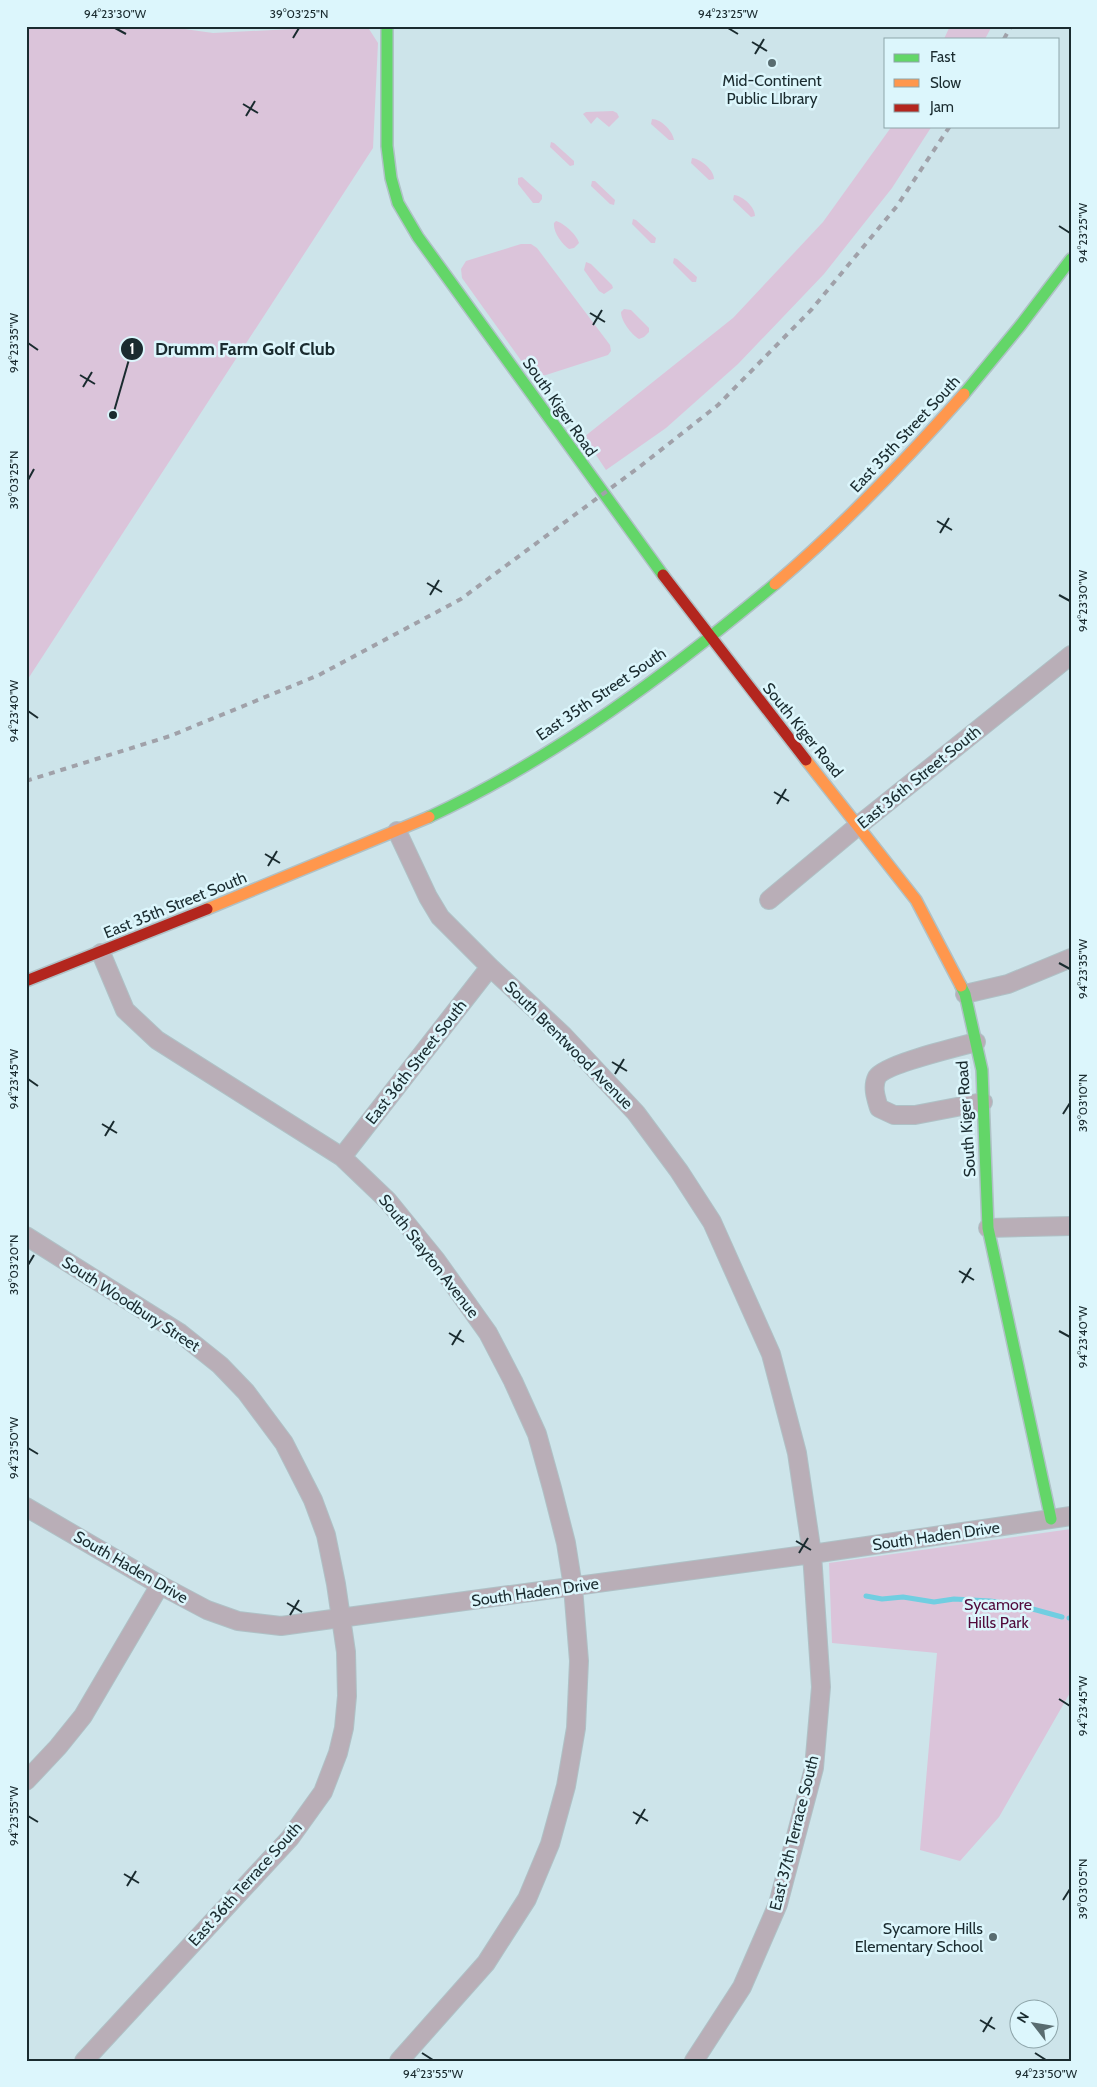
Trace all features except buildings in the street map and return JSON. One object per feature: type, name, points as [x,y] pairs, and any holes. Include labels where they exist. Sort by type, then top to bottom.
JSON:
[{"type":"street","name":"South Kiger Road","points":[[387,26],[387,146],[390,178],[398,203],[418,237],[625,525],[710,638],[916,900],[966,994],[982,1070],[988,1228],[1051,1519]]},
{"type":"street","name":"East 35th Street South","points":[[26,981],[101,953],[397,831],[459,802],[541,755],[619,704],[710,638],[792,570],[860,506],[926,439],[1007,344],[1071,258]]},
{"type":"street","name":"East 36th Street South","points":[[769,900],[858,825],[1071,655]]},
{"type":"street","name":"South Brentwood Avenue","points":[[397,831],[428,897],[440,917],[563,1035],[636,1113],[679,1171],[712,1222],[771,1354],[798,1453],[812,1554]]},
{"type":"street","name":"South Stayton Avenue","points":[[101,953],[125,1010],[157,1040],[342,1157],[388,1201],[436,1260],[488,1333],[513,1381],[537,1434],[566,1543],[574,1587],[579,1661],[576,1728],[566,1786],[550,1844],[527,1899],[486,1963],[400,2061]]},
{"type":"street","points":[[966,994],[1008,984],[1071,958]]},
{"type":"street","name":"East 36th Street South","points":[[342,1157],[490,967]]},
{"type":"street","points":[[976,1042],[890,1067],[878,1076],[874,1092],[879,1108],[894,1115],[916,1115],[983,1102]]},
{"type":"street","points":[[988,1228],[1071,1226]]},
{"type":"street","name":"South Woodbury Street","points":[[26,1236],[180,1333],[220,1365],[246,1392],[284,1443],[313,1500],[326,1535],[336,1584],[340,1618]]},
{"type":"street","name":"South Haden Drive","points":[[26,1506],[160,1585],[207,1610],[238,1621],[281,1626],[812,1554],[1071,1516]]},
{"type":"street","name":"East 37th Terrace South","points":[[694,2061],[742,1987],[778,1904],[814,1768],[821,1687],[812,1554]]},
{"type":"street","points":[[27,1778],[58,1748],[83,1716],[160,1585]]},
{"type":"street","name":"East 36th Terrace South","points":[[84,2061],[290,1838],[323,1792],[338,1753],[347,1696],[346,1652],[340,1618]]},
{"type":"green space","points":[[26,26],[163,26],[213,33],[351,26],[369,29],[378,43],[373,148],[26,682]]},
{"type":"green space","points":[[950,26],[992,26],[986,38],[944,38]]},
{"type":"green space","points":[[613,111],[619,117],[609,127],[597,117],[591,124],[583,114],[586,112]]},
{"type":"green space","points":[[652,119],[666,126],[674,140],[669,140],[651,124]]},
{"type":"green space","points":[[891,128],[931,128],[892,188],[824,274],[738,364],[666,428],[606,470],[584,437],[733,318],[823,222]]},
{"type":"green space","points":[[551,142],[574,161],[574,165],[570,166],[550,147]]},
{"type":"green space","points":[[692,158],[699,160],[706,166],[712,172],[714,179],[709,180],[691,163]]},
{"type":"green space","points":[[522,177],[542,195],[539,203],[533,203],[518,184],[518,178]]},
{"type":"green space","points":[[592,181],[595,181],[615,200],[614,205],[610,204],[591,186]]},
{"type":"green space","points":[[734,195],[748,202],[755,216],[751,217],[733,200]]},
{"type":"green space","points":[[633,219],[656,238],[655,243],[651,243],[632,224]]},
{"type":"green space","points":[[556,221],[576,236],[579,243],[574,248],[569,249],[558,238],[554,226]]},
{"type":"green space","points":[[521,244],[531,244],[537,248],[610,345],[611,351],[608,355],[546,375],[540,376],[530,373],[462,278],[461,269],[466,261]]},
{"type":"green space","points":[[674,258],[697,277],[696,282],[692,282],[673,263]]},
{"type":"green space","points":[[586,262],[591,264],[613,288],[604,294],[599,291],[584,270]]},
{"type":"green space","points":[[624,309],[631,310],[649,328],[649,332],[644,337],[639,339],[627,327],[621,316],[621,312]]},
{"type":"green space","name":"Sycamore Hills Park","points":[[1071,1529],[1071,1691],[999,1817],[960,1861],[920,1850],[937,1653],[832,1643],[829,1563]]},
{"type":"waterway","points":[[866,1596],[882,1599],[903,1597],[934,1602],[954,1599],[990,1601],[1018,1605],[1062,1617]]},
{"type":"railway","points":[[1005,38],[1011,26]]},
{"type":"railway","points":[[26,781],[170,736],[319,675],[461,599],[638,468],[718,405],[812,309],[897,206],[949,128]]},
{"type":"traffic: fast","points":[[387,26],[387,146],[391,178],[398,203],[418,237],[663,575]]},
{"type":"traffic: fast","points":[[964,394],[1020,326],[1071,259]]},
{"type":"traffic: fast","points":[[429,817],[476,794],[521,768],[610,712],[694,650],[775,584]]},
{"type":"traffic: fast","points":[[961,986],[965,994],[982,1070],[988,1228],[1051,1519]]},
{"type":"traffic: slow","points":[[775,584],[873,492],[964,394]]},
{"type":"traffic: slow","points":[[806,760],[916,900],[961,986]]},
{"type":"traffic: slow","points":[[207,909],[429,817]]},
{"type":"traffic: jam","points":[[663,575],[806,760]]},
{"type":"traffic: jam","points":[[26,981],[207,909]]},
{"type":"place","name":"Mid-Continent Public LIbrary","points":[[772,63]]},
{"type":"place","name":"Drumm Farm Golf Club","points":[[113,415]]},
{"type":"place","name":"Sycamore Hills Elementary School","points":[[993,1937]]}]
